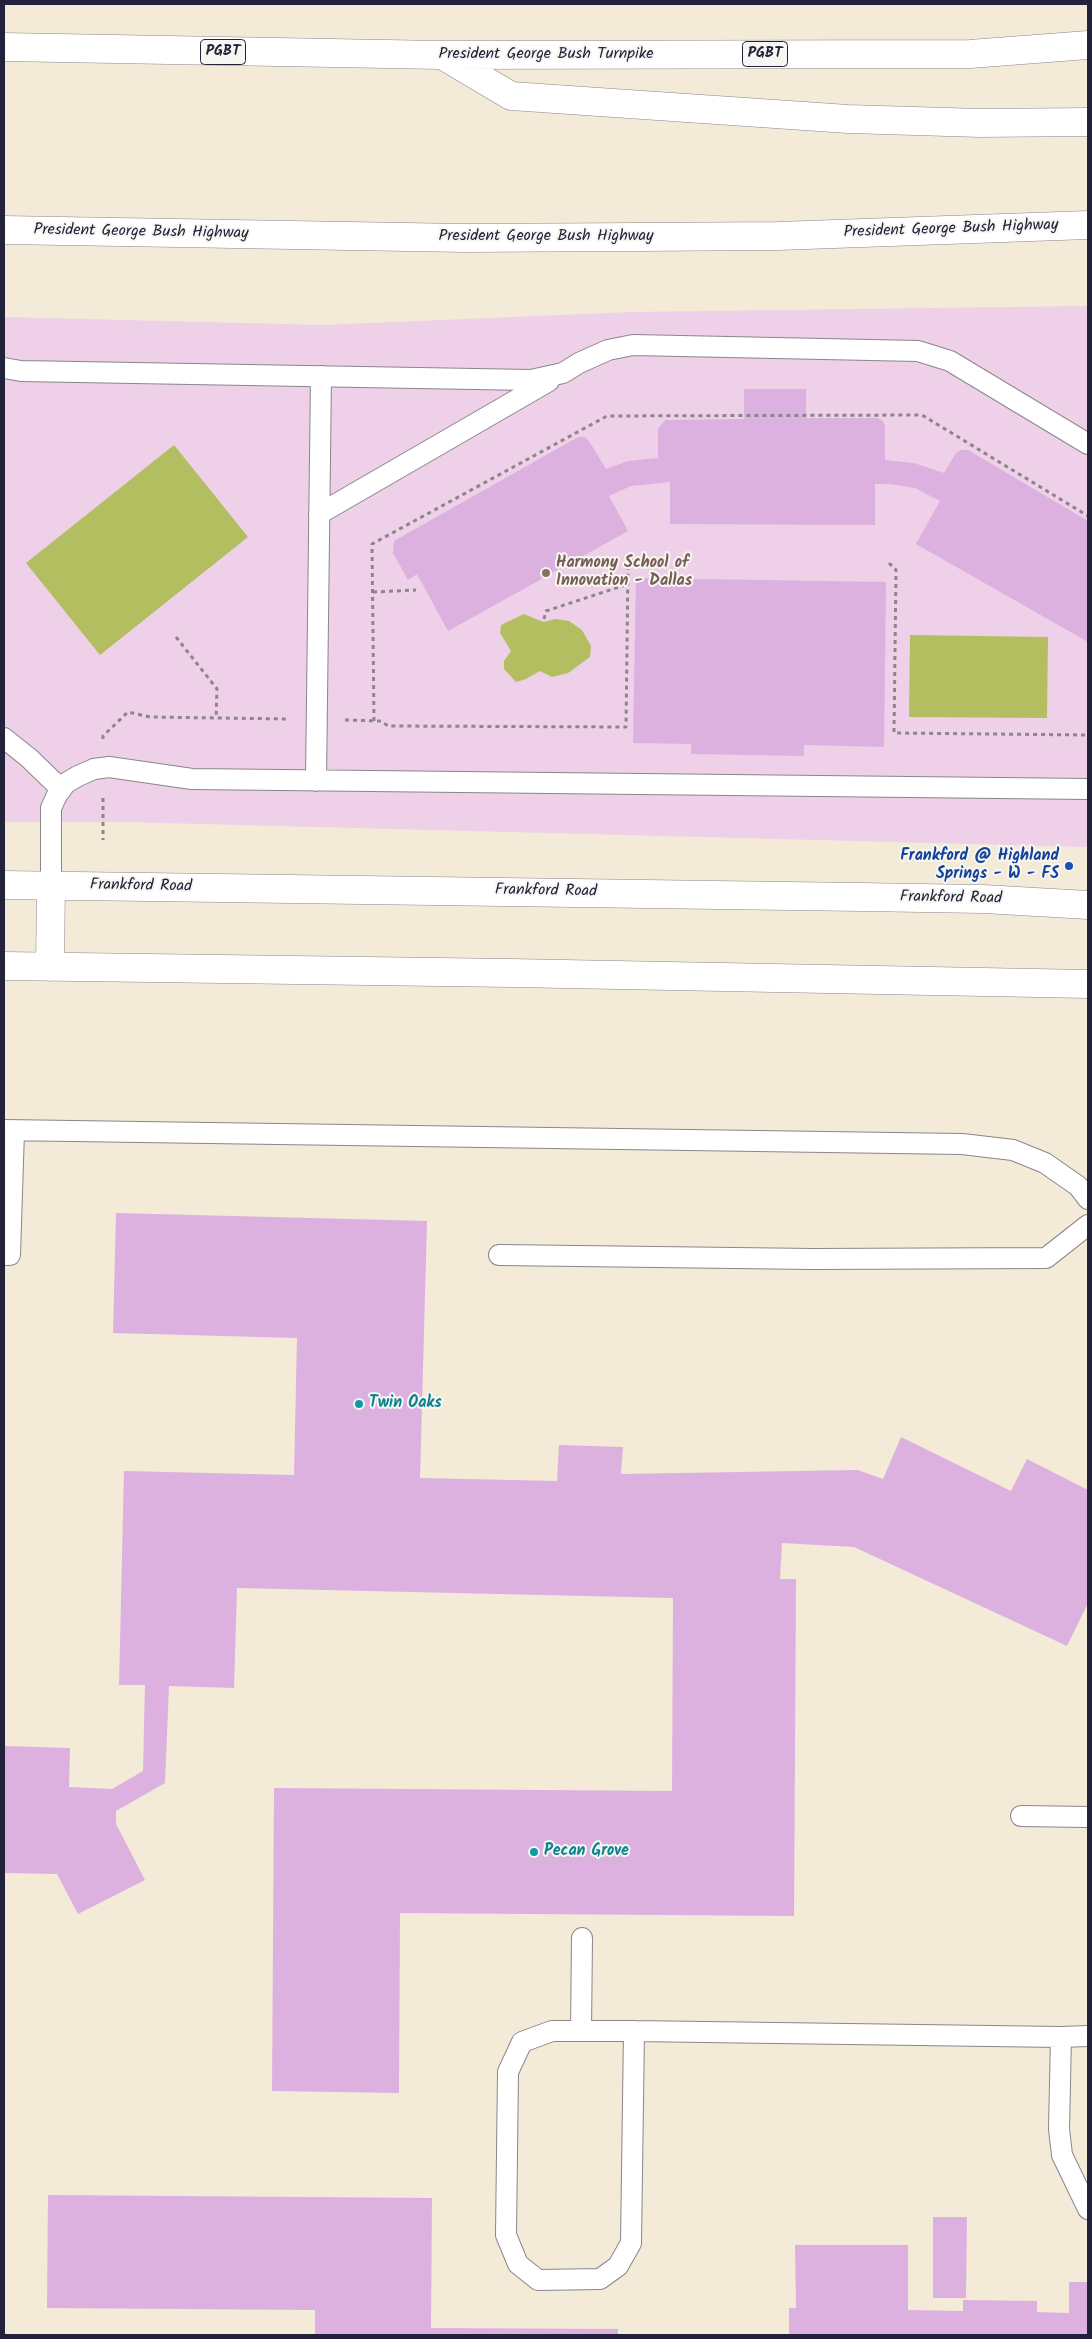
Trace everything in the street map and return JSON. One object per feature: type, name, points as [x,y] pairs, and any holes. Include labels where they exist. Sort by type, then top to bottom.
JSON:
[{"type":"main road","name":"President George Bush Turnpike","points":[[4,46],[441,55],[970,54],[1088,45]]},
{"type":"main road","points":[[441,55],[511,96],[839,118],[963,122],[1088,122]]},
{"type":"main road","name":"President George Bush Highway","points":[[4,230],[446,238],[788,236],[1088,225]]},
{"type":"main road","name":"Frankford Road","points":[[4,885],[983,899],[1088,905]]},
{"type":"main road","points":[[50,967],[51,886]]},
{"type":"main road","points":[[4,966],[512,972],[1088,984]]},
{"type":"lane","points":[[319,514],[578,363],[608,350],[633,345],[918,350],[950,361],[1088,444]]},
{"type":"lane","points":[[4,368],[21,371],[531,380],[563,373]]},
{"type":"lane","points":[[316,781],[321,376]]},
{"type":"lane","points":[[4,738],[29,758],[61,790]]},
{"type":"lane","points":[[51,886],[51,808],[61,790],[78,776],[94,769],[109,767],[192,779],[1088,789]]},
{"type":"lane","points":[[4,1255],[10,1255],[9,1131],[962,1144],[1013,1150],[1045,1163],[1078,1186],[1088,1199]]},
{"type":"lane","points":[[499,1255],[813,1259],[1046,1258],[1088,1226]]},
{"type":"lane","points":[[1021,1816],[1088,1817]]},
{"type":"lane","points":[[581,2030],[582,1938]]},
{"type":"lane","points":[[634,2031],[631,2244],[618,2266],[600,2279],[538,2280],[518,2264],[506,2234],[508,2072],[522,2042],[552,2030],[1088,2036]]},
{"type":"lane","points":[[1060,2036],[1058,2129],[1062,2155],[1088,2209]]},
{"type":"path","points":[[374,721],[372,544],[607,416],[922,415],[1088,516]]},
{"type":"path","points":[[337,720],[374,721],[388,726],[626,727],[628,565],[634,558]]},
{"type":"path","points":[[889,563],[896,570],[894,733],[1088,735]]},
{"type":"path","points":[[544,619],[546,610],[628,584]]},
{"type":"path","points":[[373,592],[416,590]]},
{"type":"path","points":[[176,637],[217,689],[216,718]]},
{"type":"path","points":[[103,745],[103,736],[128,712],[150,717],[290,719]]},
{"type":"path","points":[[103,798],[103,840]]},
{"type":"shaded area","name":"Harmony School of Innovation - Dallas","points":[[1088,306],[1088,847],[125,822],[4,822],[4,317],[324,325],[632,312]]},
{"type":"green space","points":[[174,445],[248,537],[100,655],[26,563]]},
{"type":"green space","points":[[524,614],[543,622],[556,619],[569,621],[582,630],[591,646],[590,657],[568,673],[552,677],[540,671],[516,682],[504,669],[504,661],[511,651],[500,633],[501,625]]},
{"type":"green space","points":[[910,635],[1048,637],[1047,718],[909,717]]},
{"type":"building","points":[[744,389],[806,389],[806,418],[877,418],[883,421],[885,426],[885,460],[914,463],[944,473],[956,453],[961,450],[968,450],[1088,521],[1088,642],[916,544],[940,501],[915,488],[890,484],[875,484],[875,525],[670,524],[670,482],[631,486],[609,496],[628,531],[448,631],[417,574],[408,580],[393,553],[394,541],[578,437],[585,437],[589,441],[606,469],[628,461],[658,458],[658,429],[665,420],[744,419]]},
{"type":"building","points":[[636,578],[886,582],[884,747],[804,745],[804,756],[691,754],[691,744],[633,743]]},
{"type":"building","points":[[116,1213],[427,1221],[420,1478],[557,1481],[559,1445],[623,1447],[621,1474],[858,1470],[883,1479],[901,1437],[1011,1491],[1027,1459],[1088,1490],[1088,1603],[1067,1646],[854,1547],[782,1543],[780,1579],[796,1579],[794,1916],[400,1913],[399,2093],[272,2091],[274,1788],[672,1791],[673,1598],[237,1588],[234,1688],[169,1686],[165,1783],[116,1811],[116,1824],[145,1880],[78,1914],[57,1874],[4,1873],[4,1746],[70,1748],[69,1787],[112,1789],[143,1771],[145,1685],[119,1685],[124,1471],[294,1475],[297,1338],[113,1333]]},
{"type":"building","points":[[48,2195],[432,2198],[431,2328],[618,2329],[618,2335],[315,2335],[315,2310],[47,2308]]},
{"type":"building","points":[[933,2217],[967,2217],[966,2298],[933,2298]]},
{"type":"building","points":[[795,2245],[908,2245],[908,2310],[963,2311],[963,2300],[1037,2301],[1037,2312],[1069,2313],[1069,2282],[1088,2282],[1088,2335],[789,2335],[789,2308],[796,2308]]},
{"type":"place","name":"Harmony School of Innovation - Dallas","points":[[546,573]]},
{"type":"place","name":"Frankford @ Highland Springs - W - FS","points":[[1069,866]]},
{"type":"place","name":"Twin Oaks","points":[[359,1404]]},
{"type":"place","name":"Pecan Grove","points":[[534,1852]]}]
